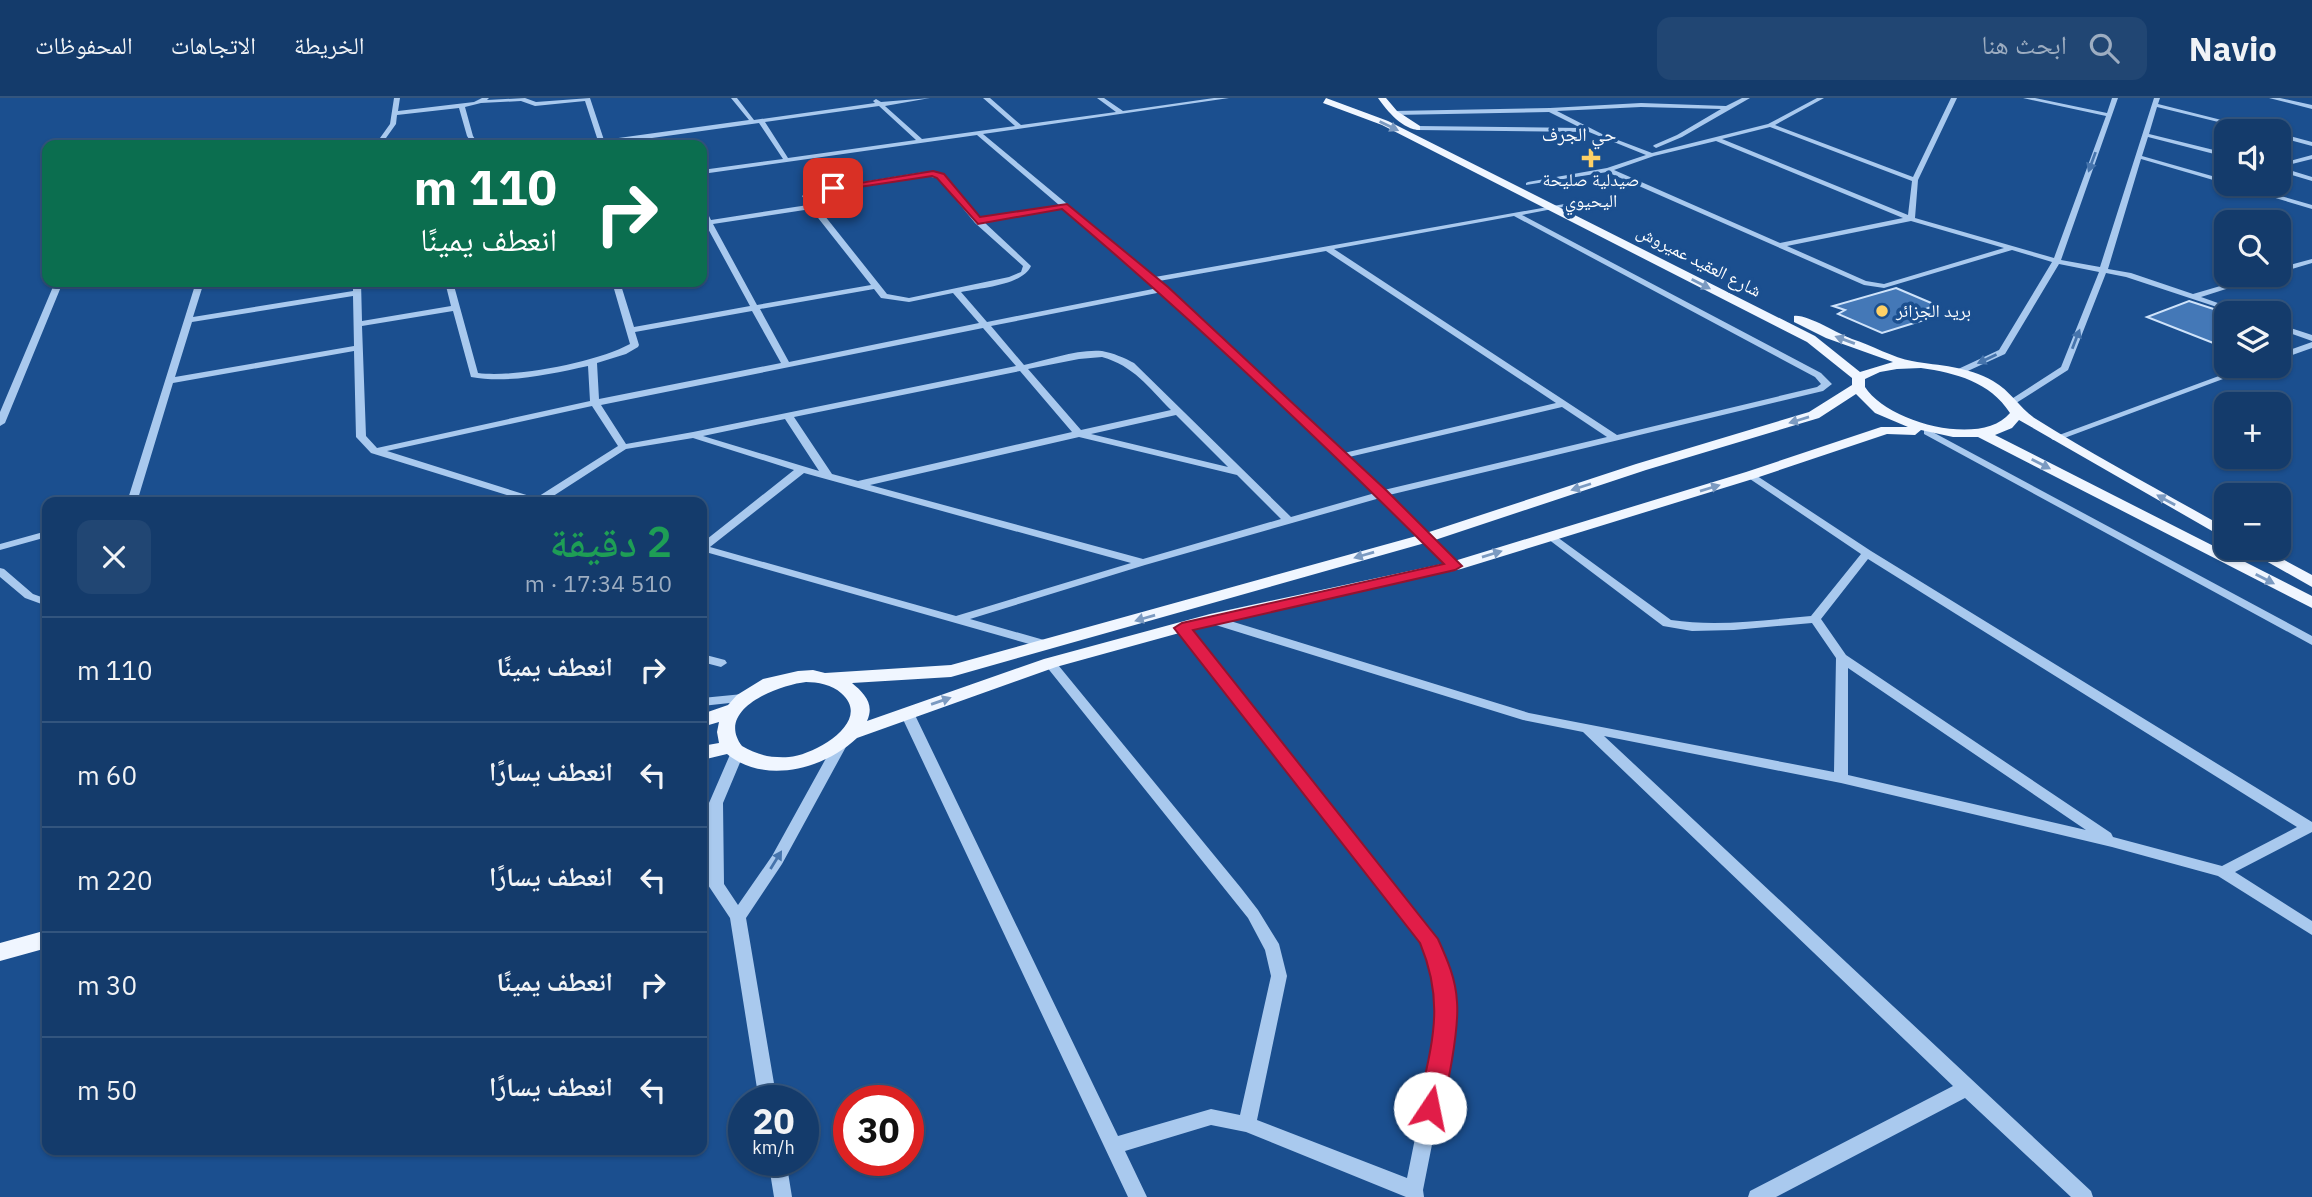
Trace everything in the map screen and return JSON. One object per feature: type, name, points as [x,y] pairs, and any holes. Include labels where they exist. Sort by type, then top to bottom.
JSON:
[{"type":"main road","name":"شارع العقيد عميروش","points":[[1382,98],[1394,113],[1417,128],[1830,335],[1909,364]]},
{"type":"main road","name":"شارع العقيد عميروش","points":[[1321,99],[1385,123],[1811,340],[1858,382],[1865,398],[1880,410],[1902,420],[1956,433]]},
{"type":"main road","points":[[1321,99],[1368,100]]},
{"type":"main road","points":[[707,719],[738,704],[758,688],[785,679],[951,671],[1426,538],[1641,467],[1814,415],[1878,367],[1909,364],[1959,372],[1991,386],[2056,438],[2214,527]]},
{"type":"main road","points":[[707,753],[734,750],[753,761],[774,765],[810,760],[847,739],[907,713],[1050,663],[1210,620],[1455,566],[1751,475],[1886,430],[1980,433],[2000,430],[2013,423],[2015,407]]},
{"type":"main road","points":[[1980,433],[2312,603]]},
{"type":"main road","points":[[2273,560],[2312,582]]},
{"type":"main road","points":[[830,678],[846,685],[857,695],[862,708],[847,739]]},
{"type":"main road","points":[[734,750],[725,729],[738,704]]},
{"type":"main road","points":[[0,953],[42,940]]},
{"type":"street","points":[[382,140],[393,124],[397,98]]},
{"type":"street","points":[[396,113],[462,106],[485,100],[517,99],[535,104],[587,98],[601,140]]},
{"type":"street","points":[[734,98],[753,122]]},
{"type":"street","points":[[874,98],[920,140]]},
{"type":"street","points":[[637,140],[928,98]]},
{"type":"street","points":[[986,98],[1018,126]]},
{"type":"street","points":[[1100,98],[1122,113]]},
{"type":"street","points":[[707,171],[1226,98]]},
{"type":"street","points":[[1688,98],[1693,104]]},
{"type":"street","points":[[1642,151],[1682,136],[1725,107],[1747,98]]},
{"type":"street","points":[[1528,184],[1608,170],[1652,155],[1770,125],[1821,98]]},
{"type":"street","points":[[1911,219],[1915,180],[1954,98]]},
{"type":"street","points":[[2026,98],[2110,115]]},
{"type":"street","points":[[1959,372],[2002,352],[2057,261],[2115,98]]},
{"type":"street","points":[[2272,98],[2312,107]]},
{"type":"street","points":[[2015,407],[2065,368],[2140,157],[2155,101],[2219,119]]},
{"type":"street","points":[[1394,113],[1693,104],[1725,107]]},
{"type":"street","points":[[462,106],[473,140]]},
{"type":"street","points":[[1550,110],[1589,130],[1652,155]]},
{"type":"street","points":[[761,121],[786,159]]},
{"type":"street","points":[[1770,125],[1915,180]]},
{"type":"street","points":[[1417,128],[1589,130]]},
{"type":"street","points":[[977,132],[1164,289],[1455,566]]},
{"type":"street","points":[[2146,135],[2214,152]]},
{"type":"street","points":[[2291,138],[2312,144]]},
{"type":"street","points":[[1717,139],[1911,219],[2009,249],[2102,269],[2214,303]]},
{"type":"street","points":[[2140,157],[2214,179]]},
{"type":"street","points":[[2291,163],[2312,157]]},
{"type":"street","points":[[1608,170],[1855,280],[1884,286],[2009,249]]},
{"type":"street","points":[[2291,172],[2312,179]]},
{"type":"street","points":[[933,173],[940,176],[978,221],[1027,266],[1026,269],[1011,279],[899,300],[884,296],[805,196],[810,192],[933,173]]},
{"type":"street","points":[[2274,196],[2312,207]]},
{"type":"street","points":[[1152,280],[1568,204]]},
{"type":"street","points":[[707,223],[814,206]]},
{"type":"street","points":[[978,221],[1064,206]]},
{"type":"street","points":[[956,620],[1141,563],[1382,494],[1820,389],[1827,384],[1818,374],[1515,214]]},
{"type":"street","points":[[1777,246],[1911,219]]},
{"type":"street","points":[[707,226],[786,365]]},
{"type":"street","points":[[1327,248],[1615,438]]},
{"type":"street","points":[[2291,267],[2312,261]]},
{"type":"street","points":[[631,330],[876,286]]},
{"type":"street","points":[[0,423],[57,287]]},
{"type":"street","points":[[134,497],[198,287]]},
{"type":"street","points":[[188,320],[357,287],[361,437],[375,451],[522,497]]},
{"type":"street","points":[[450,287],[474,375],[500,377],[592,362],[626,352],[635,345],[618,287]]},
{"type":"street","points":[[2194,296],[2225,287]]},
{"type":"street","points":[[375,451],[596,402],[985,327],[1164,289]]},
{"type":"street","points":[[955,290],[1079,434],[1238,472]]},
{"type":"street","points":[[358,324],[456,308]]},
{"type":"street","points":[[2291,331],[2312,338]]},
{"type":"street","points":[[2291,352],[2312,345]]},
{"type":"street","points":[[169,382],[359,348]]},
{"type":"street","points":[[546,497],[623,447],[789,416],[1019,367],[1102,354],[1131,365],[1289,521]]},
{"type":"street","points":[[592,362],[596,402],[623,447]]},
{"type":"street","points":[[2056,438],[2221,378]]},
{"type":"street","points":[[1342,456],[1563,404]]},
{"type":"street","points":[[857,484],[1180,411]]},
{"type":"street","points":[[789,416],[828,476]]},
{"type":"street","points":[[1927,432],[2312,641]]},
{"type":"street","points":[[693,435],[802,469],[1141,563]]},
{"type":"street","points":[[707,544],[802,469]]},
{"type":"street","points":[[1751,475],[1867,553],[2310,826]]},
{"type":"street","points":[[0,547],[42,535]]},
{"type":"street","points":[[1549,536],[1667,623],[1679,626],[1724,626],[1815,619],[1867,553]]},
{"type":"street","points":[[707,549],[1047,645]]},
{"type":"street","points":[[0,571],[29,596],[42,601]]},
{"type":"street","points":[[1815,619],[1842,657],[2112,842]]},
{"type":"street","points":[[1210,620],[1528,717],[1841,778],[2112,842],[2224,872],[2312,929]]},
{"type":"street","points":[[1114,1146],[1211,1117],[1247,1124],[1415,1193],[1441,1054],[1447,1003],[1442,971],[1428,939],[1182,628]]},
{"type":"street","points":[[1841,778],[1842,657]]},
{"type":"street","points":[[707,659],[721,663]]},
{"type":"street","points":[[1050,663],[1236,892],[1253,914],[1273,949],[1279,976],[1247,1124]]},
{"type":"street","points":[[707,702],[738,704]]},
{"type":"street","points":[[907,713],[1138,1197]]},
{"type":"street","points":[[1588,729],[2084,1197]]},
{"type":"street","points":[[738,917],[777,860],[847,739]]},
{"type":"street","points":[[734,750],[716,803],[716,885],[738,917],[765,1085]]},
{"type":"street","points":[[2224,872],[2310,826]]},
{"type":"street","points":[[1758,1197],[1967,1088]]},
{"type":"street","points":[[780,1176],[783,1197]]},
{"type":"building","name":"بريد الجزائر","points":[[1896,288],[1936,305],[1918,312],[1927,319],[1882,333],[1838,314],[1845,310],[1833,306]]},
{"type":"building","points":[[2189,301],[2214,309],[2214,343],[2147,317]]},
{"type":"place","name":"صيدلية صليحة اليحيوي","points":[[1591,158]]},
{"type":"place","name":"بريد الجزائر","points":[[1882,311]]},
{"type":"district","name":"حي الجرف","points":[[1579,134]]},
{"type":"route","points":[[833,188],[933,173],[940,176],[978,221],[1064,206],[1164,289],[1455,566],[1182,628],[1428,939],[1442,971],[1447,1003],[1441,1054],[1430,1108]]}]
